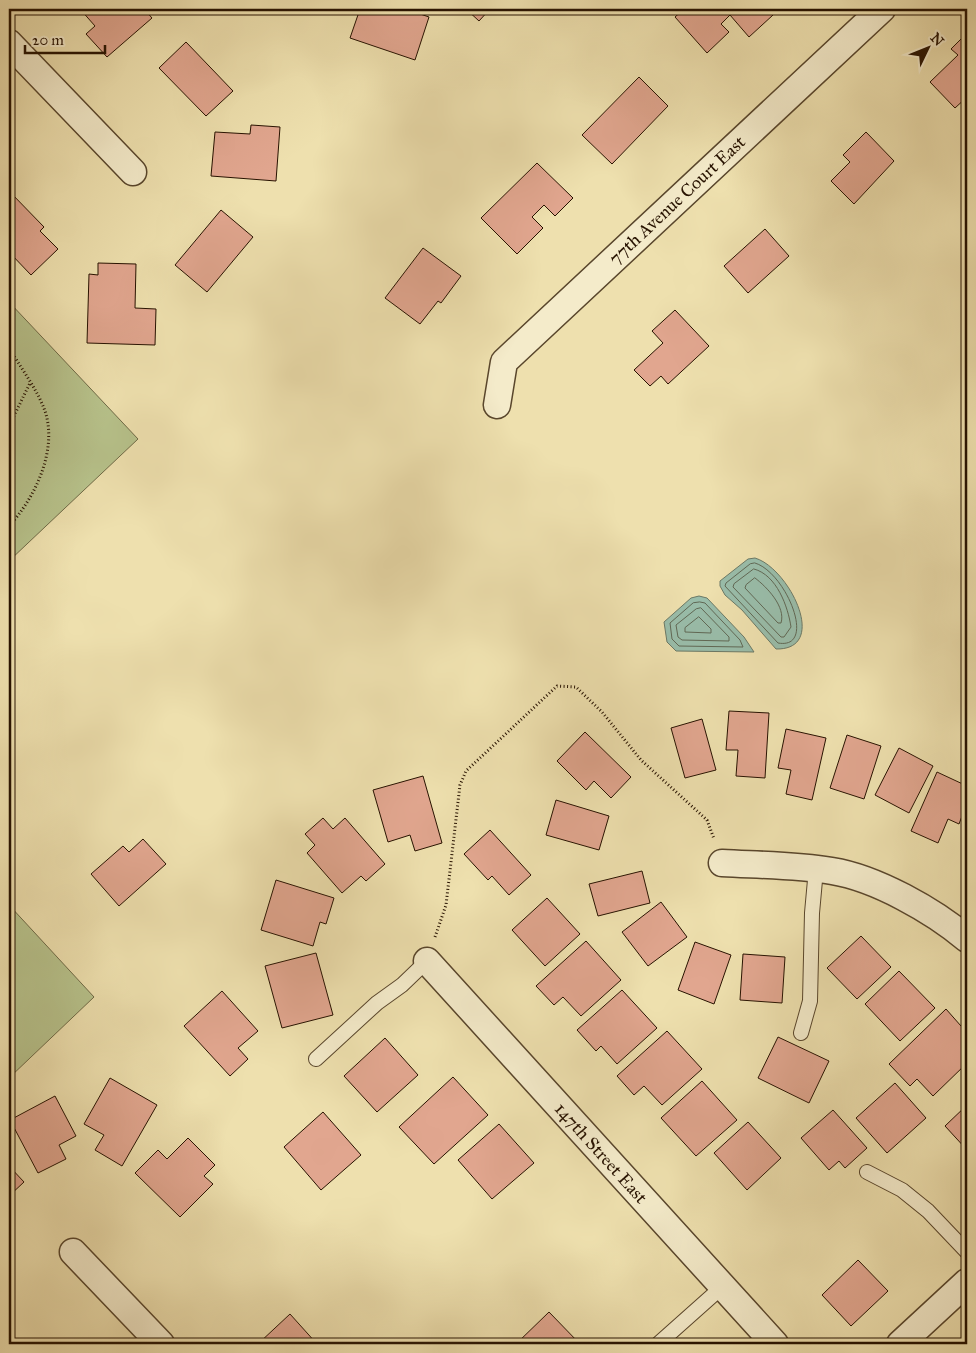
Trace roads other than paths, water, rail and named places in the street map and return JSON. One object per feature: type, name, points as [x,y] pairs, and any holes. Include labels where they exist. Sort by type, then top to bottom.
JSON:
[{"type":"street","name":"77th Avenue Court East","points":[[497,405],[504,362],[882,9]]},
{"type":"street","points":[[9,43],[133,172]]},
{"type":"street","points":[[722,863],[835,871],[880,886],[918,904],[967,939]]},
{"type":"street","name":"147th Street East","points":[[428,961],[774,1344]]},
{"type":"street","points":[[73,1252],[161,1344]]},
{"type":"street","points":[[900,1344],[967,1282]]},
{"type":"lane","points":[[801,1032],[810,1001],[812,913],[816,869]]},
{"type":"lane","points":[[316,1059],[377,1003],[402,985],[428,961]]},
{"type":"lane","points":[[867,1172],[902,1190],[928,1211],[967,1252]]},
{"type":"lane","points":[[658,1344],[722,1287]]},
{"type":"water","points":[[755,558],[768,565],[780,577],[791,591],[799,608],[802,623],[800,637],[792,646],[776,649],[742,610],[725,595],[720,586],[720,581],[748,559]]},
{"type":"water","points":[[699,596],[707,598],[744,637],[754,652],[676,651],[667,642],[664,622],[691,598]]}]
